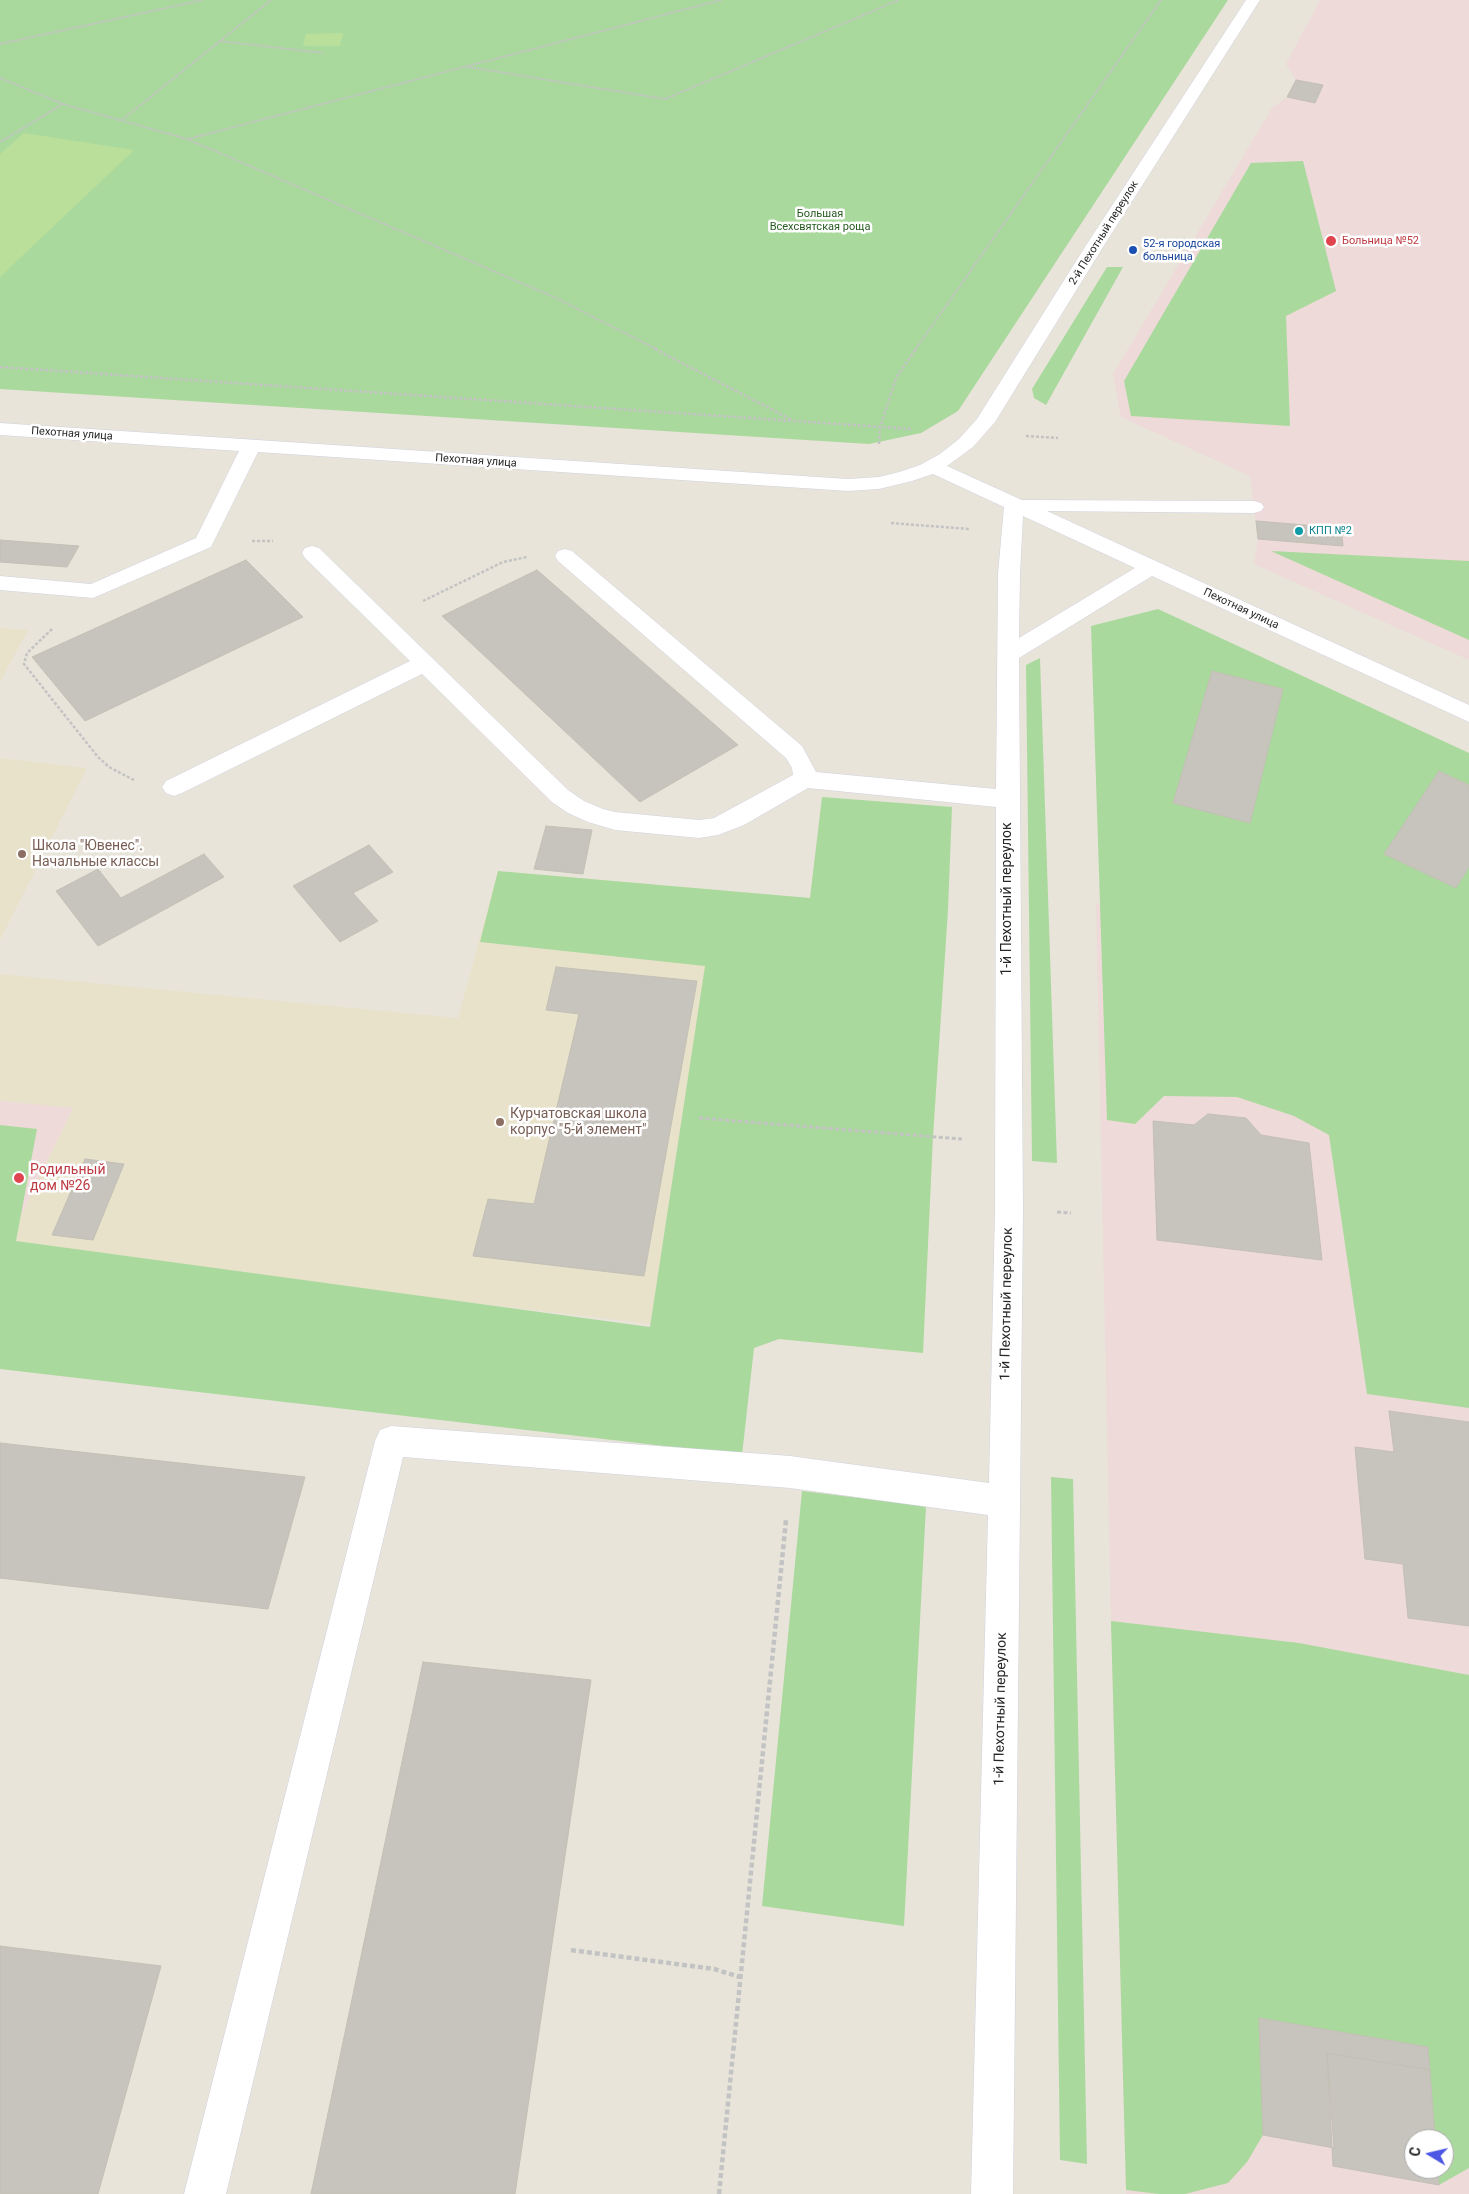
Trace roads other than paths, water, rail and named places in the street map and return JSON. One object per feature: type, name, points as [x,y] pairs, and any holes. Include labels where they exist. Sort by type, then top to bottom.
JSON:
[{"type":"street","name":"2-й Пехотный переулок","points":[[940,462],[966,443],[985,422],[1094,247],[1253,0]]},
{"type":"street","name":"Пехотная улица","points":[[0,429],[848,485],[879,483],[905,477],[940,462]]},
{"type":"street","points":[[0,583],[93,591],[204,542],[251,447]]},
{"type":"street","points":[[940,462],[1014,504],[1254,507]]},
{"type":"street","name":"Пехотная улица","points":[[1014,504],[1469,714]]},
{"type":"street","name":"1-й Пехотный переулок","points":[[992,2194],[1009,1210],[1008,655],[1009,574],[1014,504]]},
{"type":"street","points":[[312,553],[560,796],[576,807],[596,816],[615,821],[681,828],[699,829],[718,826],[735,819],[805,779],[1007,799]]},
{"type":"street","points":[[565,556],[794,752],[804,768],[805,779]]},
{"type":"street","points":[[1008,655],[1151,568]]},
{"type":"street","points":[[174,787],[424,663]]},
{"type":"street","points":[[205,2194],[391,1441],[790,1472],[1005,1501]]},
{"type":"place","name":"Больница №52","points":[[1331,241]]},
{"type":"place","name":"52-я городская больница","points":[[1133,250]]},
{"type":"place","name":"КПП №2","points":[[1299,531]]},
{"type":"place","name":"Школа \"Ювенес\". Начальные классы","points":[[22,854]]},
{"type":"place","name":"Курчатовская школа корпус \"5-й элемент\"","points":[[500,1122]]},
{"type":"place","name":"Родильный дом №26","points":[[19,1178]]},
{"type":"park label","name":"Большая Всехсвятская роща","points":[[820,220]]}]
